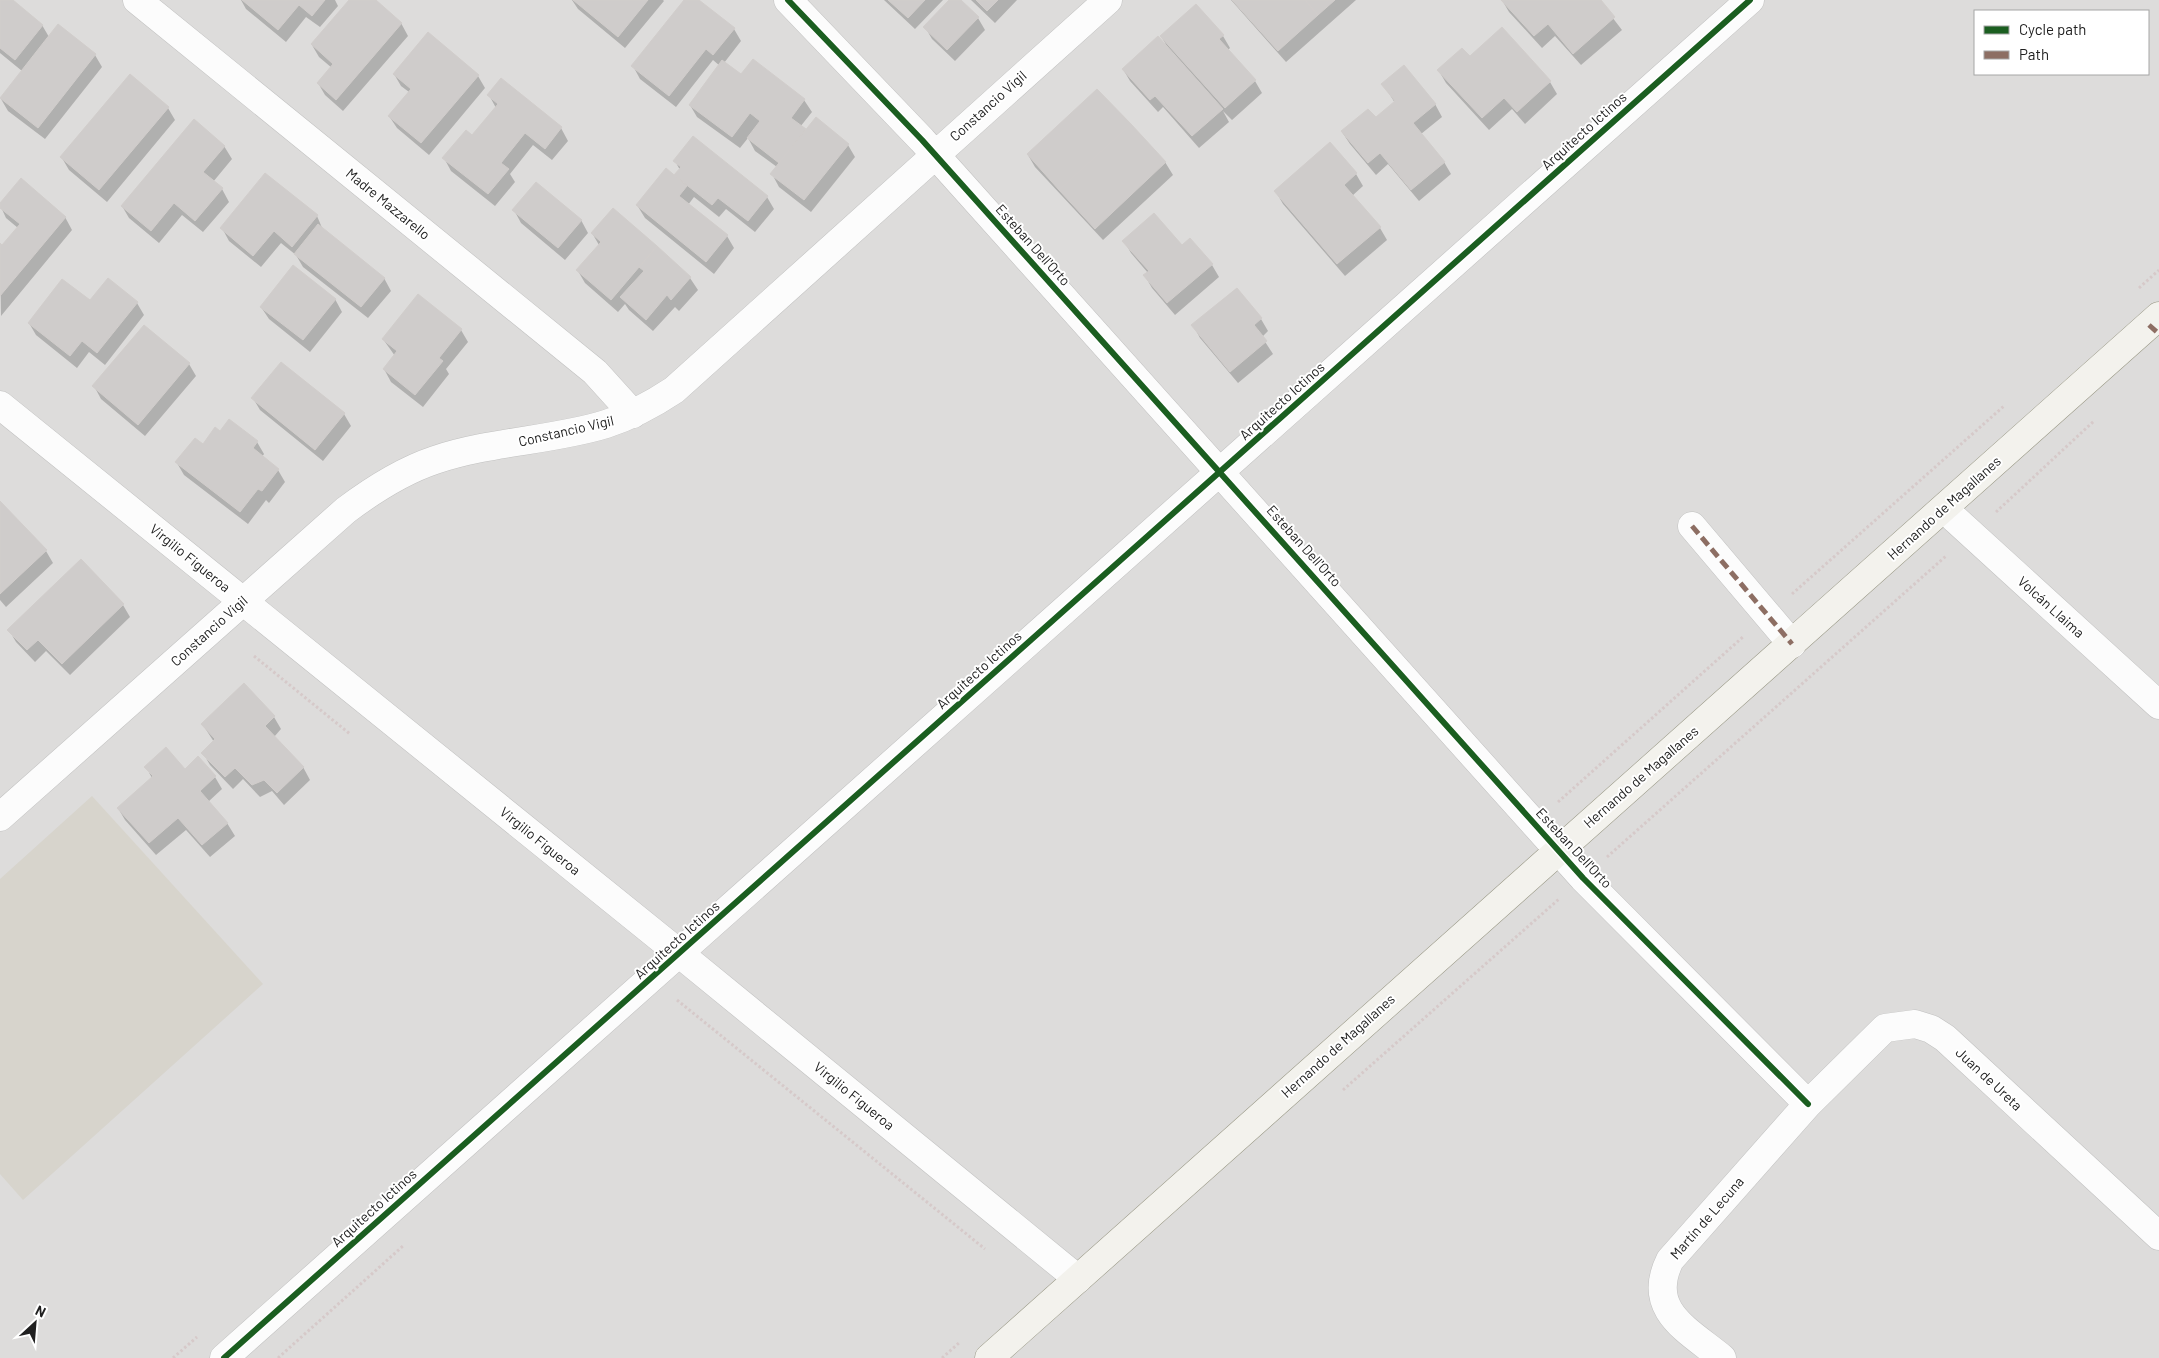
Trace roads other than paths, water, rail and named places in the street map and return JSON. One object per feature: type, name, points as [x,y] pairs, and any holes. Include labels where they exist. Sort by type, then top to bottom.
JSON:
[{"type":"main road","name":"Hernando de Magallanes","points":[[989,1358],[1558,850],[1944,509],[2156,325]]},
{"type":"street","name":"Madre Mazzarello","points":[[137,0],[595,372],[633,414]]},
{"type":"street","name":"Esteban Dell'Orto","points":[[788,0],[864,76],[935,154],[1583,878],[1808,1104]]},
{"type":"street","name":"Constancio Vigil","points":[[0,817],[346,510],[374,489],[405,472],[468,451],[606,424],[633,414],[674,390],[1108,0]]},
{"type":"street","name":"Arquitecto Ictinos","points":[[224,1358],[1750,0]]},
{"type":"street","name":"Virgilio Figueroa","points":[[0,405],[680,954],[1078,1279]]},
{"type":"street","name":"Volcán Llaima","points":[[1944,509],[2159,705]]},
{"type":"street","points":[[1692,526],[1792,644]]},
{"type":"street","name":"Juan de Ureta","points":[[1808,1104],[1885,1028],[1916,1024],[1931,1029],[1945,1038],[2159,1236]]},
{"type":"street","name":"Martín de Lecuna","points":[[1722,1358],[1670,1316],[1664,1302],[1661,1287],[1663,1273],[1670,1260],[1808,1104]]}]
